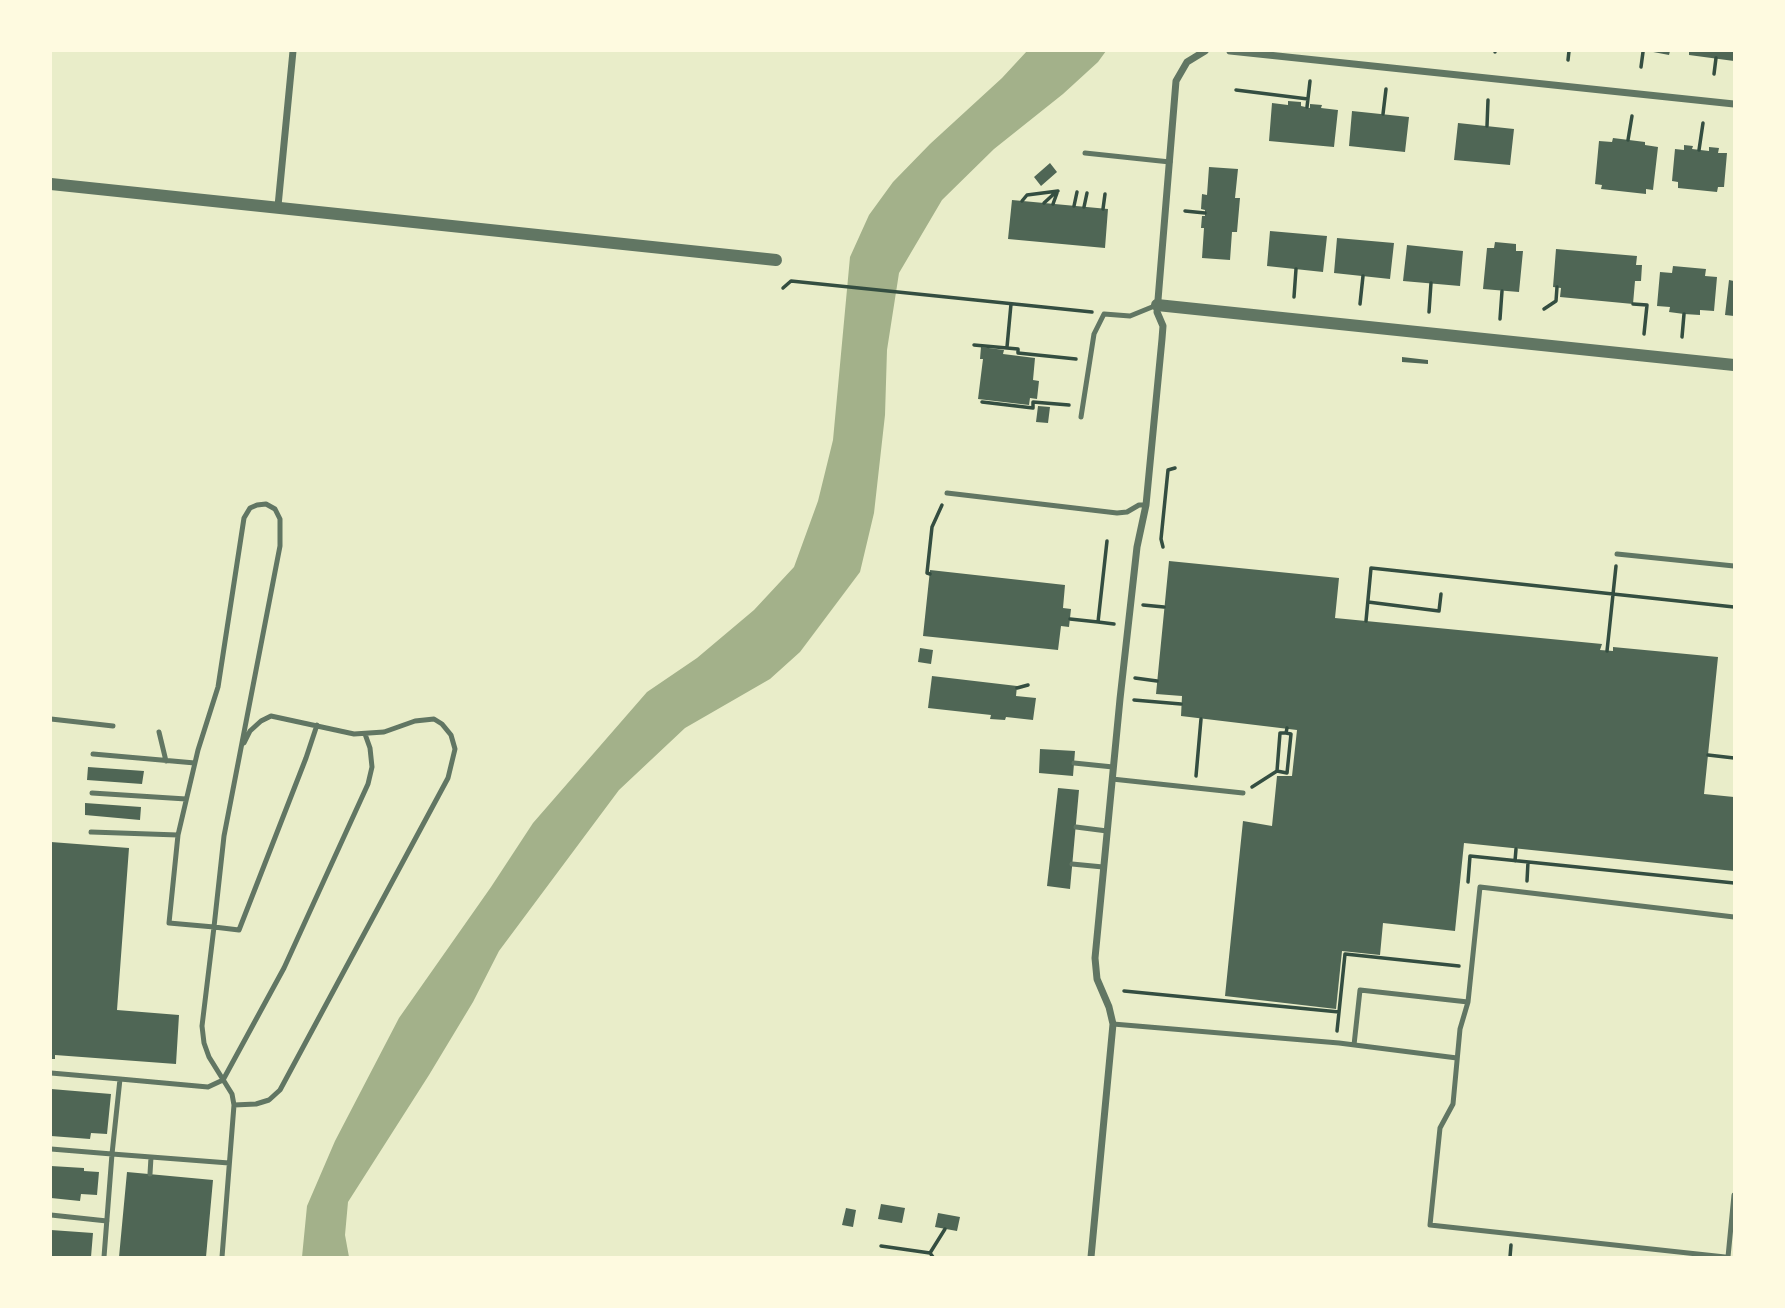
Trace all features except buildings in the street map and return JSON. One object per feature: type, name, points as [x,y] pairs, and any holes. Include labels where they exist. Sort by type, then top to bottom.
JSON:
[{"type":"street","points":[[278,206],[293,51]]},
{"type":"street","points":[[1091,1257],[1113,1024],[1095,970],[1113,767],[1137,547],[1146,505],[1163,326],[1157,305],[1176,81],[1187,62],[1205,51]]},
{"type":"street","points":[[1230,51],[1734,104]]},
{"type":"street","points":[[51,184],[776,260]]},
{"type":"street","points":[[1157,305],[1734,365]]},
{"type":"lane","points":[[1085,153],[1170,162]]},
{"type":"lane","points":[[1081,418],[1094,334],[1104,314],[1130,316],[1157,305]]},
{"type":"lane","points":[[947,494],[1117,513],[1146,505]]},
{"type":"lane","points":[[222,1257],[234,1105],[232,1094],[206,1050],[202,1026],[214,927],[224,836],[280,546],[281,519],[275,509],[266,504],[250,508],[244,518],[218,687],[195,763],[178,835],[169,923],[214,927],[239,930],[317,725]]},
{"type":"lane","points":[[1617,554],[1734,566]]},
{"type":"lane","points":[[234,1105],[269,1100],[280,1090],[448,778],[455,749],[451,735],[442,723],[434,719],[365,734],[271,716],[250,731],[241,749]]},
{"type":"lane","points":[[51,719],[113,726]]},
{"type":"lane","points":[[159,732],[166,761]]},
{"type":"lane","points":[[51,1073],[208,1087],[223,1080],[284,968],[368,784],[372,767],[365,734]]},
{"type":"lane","points":[[93,754],[195,763]]},
{"type":"lane","points":[[1074,763],[1113,767]]},
{"type":"lane","points":[[1112,779],[1243,793]]},
{"type":"lane","points":[[92,793],[186,799]]},
{"type":"lane","points":[[1076,827],[1107,831]]},
{"type":"lane","points":[[91,832],[178,835]]},
{"type":"lane","points":[[1072,864],[1103,867]]},
{"type":"lane","points":[[1734,917],[1480,887],[1468,1002],[1460,1029],[1452,1104],[1440,1128],[1430,1225],[1726,1257],[1734,1195]]},
{"type":"lane","points":[[1354,1045],[1360,990],[1468,1002]]},
{"type":"lane","points":[[1113,1024],[1354,1045],[1457,1058]]},
{"type":"lane","points":[[104,1257],[120,1079]]},
{"type":"lane","points":[[51,1149],[229,1163]]},
{"type":"lane","points":[[150,1174],[152,1157]]},
{"type":"lane","points":[[51,1215],[107,1221]]},
{"type":"path","points":[[1568,60],[1569,51]]},
{"type":"path","points":[[1641,67],[1643,52]]},
{"type":"path","points":[[1714,74],[1716,58]]},
{"type":"path","points":[[1307,107],[1310,81]]},
{"type":"path","points":[[1383,114],[1386,89]]},
{"type":"path","points":[[1236,90],[1308,99]]},
{"type":"path","points":[[1487,126],[1488,100]]},
{"type":"path","points":[[1628,140],[1632,116]]},
{"type":"path","points":[[1699,150],[1703,123]]},
{"type":"path","points":[[1022,201],[1027,195],[1058,191]]},
{"type":"path","points":[[1044,203],[1058,191]]},
{"type":"path","points":[[1053,204],[1058,191]]},
{"type":"path","points":[[1074,206],[1077,192]]},
{"type":"path","points":[[1084,207],[1087,193]]},
{"type":"path","points":[[1103,209],[1105,194]]},
{"type":"path","points":[[1185,211],[1205,212]]},
{"type":"path","points":[[1294,297],[1296,269]]},
{"type":"path","points":[[1360,304],[1363,276]]},
{"type":"path","points":[[783,288],[791,281],[1104,314]]},
{"type":"path","points":[[1429,312],[1431,283]]},
{"type":"path","points":[[1544,309],[1556,301],[1558,287]]},
{"type":"path","points":[[1500,319],[1502,291]]},
{"type":"path","points":[[1009,355],[1011,304]]},
{"type":"path","points":[[1633,304],[1647,306],[1644,334]]},
{"type":"path","points":[[1682,337],[1684,314]]},
{"type":"path","points":[[974,345],[1076,359]]},
{"type":"path","points":[[982,402],[1033,408],[1032,402],[1082,407]]},
{"type":"path","points":[[1163,547],[1161,539],[1168,470],[1175,468]]},
{"type":"path","points":[[930,574],[927,573],[932,527],[947,494]]},
{"type":"path","points":[[1070,619],[1098,622],[1107,541]]},
{"type":"path","points":[[1366,621],[1371,568],[1734,607]]},
{"type":"path","points":[[1607,650],[1613,584]]},
{"type":"path","points":[[1368,602],[1439,611],[1441,594]]},
{"type":"path","points":[[1156,606],[1164,607]]},
{"type":"path","points":[[1147,679],[1157,681]]},
{"type":"path","points":[[1017,688],[1028,685]]},
{"type":"path","points":[[1146,701],[1181,704]]},
{"type":"path","points":[[1197,767],[1201,719]]},
{"type":"path","points":[[1243,793],[1277,771],[1287,772],[1291,734],[1287,731],[1280,733],[1277,771]]},
{"type":"path","points":[[1708,755],[1734,758]]},
{"type":"path","points":[[1515,861],[1516,849]]},
{"type":"path","points":[[1467,886],[1470,856],[1734,883]]},
{"type":"path","points":[[1124,991],[1339,1012],[1345,954],[1459,967],[1460,953]]},
{"type":"path","points":[[881,1245],[932,1255],[945,1229]]},
{"type":"shaded area","points":[[1027,51],[1106,51],[1098,62],[1063,94],[994,149],[942,200],[899,273],[887,350],[885,415],[874,513],[860,572],[800,652],[770,679],[685,728],[619,790],[499,951],[473,1002],[348,1202],[345,1235],[349,1257],[302,1257],[307,1206],[335,1141],[399,1018],[533,823],[647,692],[697,658],[754,610],[794,567],[818,501],[833,440],[850,257],[869,215],[893,182]]}]
